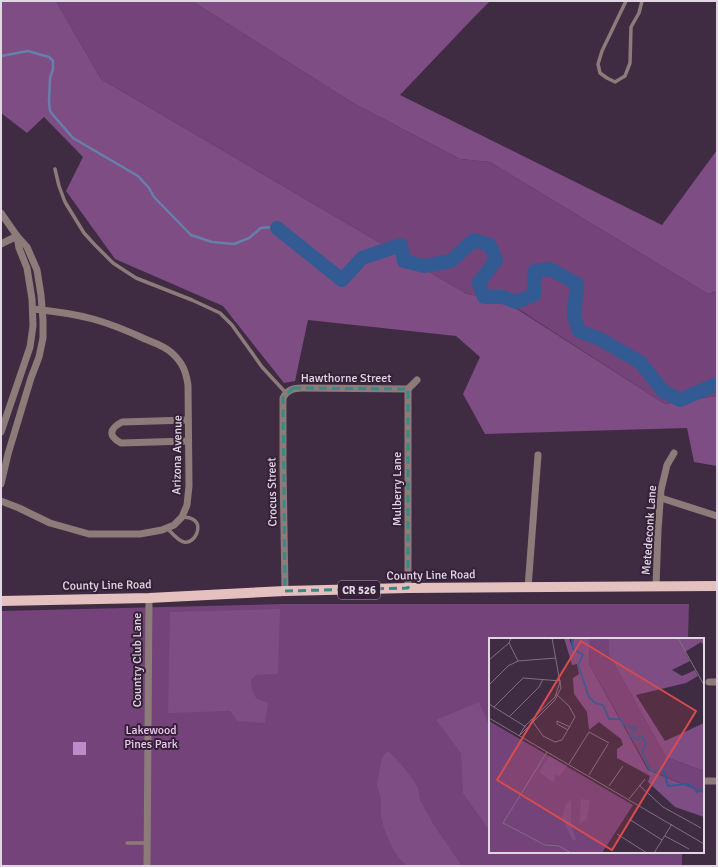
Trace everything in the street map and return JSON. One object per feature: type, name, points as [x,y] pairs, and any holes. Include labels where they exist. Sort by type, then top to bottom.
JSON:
[{"type":"main road","name":"County Line Road","points":[[1,601],[149,598],[285,591],[408,588],[717,586]]},
{"type":"street","points":[[1,213],[17,236],[27,247],[37,270],[41,294],[43,338],[39,357],[31,378],[8,454],[1,484]]},
{"type":"street","points":[[1,244],[17,236]]},
{"type":"street","points":[[1,432],[30,347],[33,326],[32,299],[27,268],[19,248],[17,236]]},
{"type":"street","name":"Arizona Avenue","points":[[33,309],[59,312],[93,319],[125,330],[167,348],[180,362],[185,371],[188,385],[189,486],[187,505],[182,517]]},
{"type":"street","points":[[408,389],[417,380]]},
{"type":"street","name":"Hawthorne Street","points":[[286,393],[293,388],[408,389]]},
{"type":"street","name":"Mulberry Lane","points":[[408,389],[408,588]]},
{"type":"street","name":"Crocus Street","points":[[285,591],[283,398],[286,393]]},
{"type":"street","points":[[188,420],[122,422],[114,426],[112,430],[112,435],[115,440],[121,443],[188,441]]},
{"type":"street","name":"Metedeconk Lane","points":[[656,586],[661,490],[667,465],[674,453]]},
{"type":"street","points":[[528,588],[538,455]]},
{"type":"street","points":[[661,498],[717,516]]},
{"type":"street","points":[[1,501],[50,523],[89,534],[140,534],[162,530],[174,526],[182,517]]},
{"type":"street","name":"Country Club Lane","points":[[147,866],[149,598]]},
{"type":"street","points":[[709,682],[717,682]]},
{"type":"street","points":[[704,781],[717,781]]},
{"type":"lane","points":[[626,1],[602,51],[598,64],[600,73],[615,82],[625,76],[630,63],[631,27],[639,13],[642,1]]},
{"type":"lane","points":[[55,169],[65,202],[84,232],[113,263],[136,278],[220,312],[232,325],[262,367],[286,393]]},
{"type":"lane","points":[[167,528],[184,542],[192,540],[196,535],[198,529],[197,525],[194,520],[182,517]]},
{"type":"lane","points":[[127,842],[148,843]]},
{"type":"highlighted area","points":[[293,388],[408,389],[408,588],[285,591],[283,398]]},
{"type":"green space","points":[[56,1],[192,1],[353,103],[460,159],[490,162],[708,294],[717,291],[717,396],[665,404],[504,300],[467,294],[101,79]]},
{"type":"green space","name":"Lakewood Pines Park","points":[[283,604],[689,604],[688,638],[489,638],[489,853],[682,853],[682,866],[1,866],[1,611]]},
{"type":"shaded area","points":[[1,1],[56,1],[101,79],[467,294],[503,300],[665,404],[717,396],[717,466],[694,462],[687,428],[485,434],[463,394],[480,357],[456,336],[308,320],[295,381],[284,383],[223,306],[115,259],[66,191],[83,157],[44,117],[27,133],[1,113]]},
{"type":"shaded area","points":[[192,1],[490,1],[400,95],[662,225],[717,150],[717,291],[708,294],[490,162],[460,159],[353,103]]},
{"type":"shaded area","points":[[280,609],[278,674],[256,675],[251,680],[252,690],[256,698],[268,703],[265,723],[238,721],[230,711],[168,713],[170,612]]},
{"type":"shaded area","points":[[479,702],[489,726],[489,830],[463,793],[461,753],[436,720]]},
{"type":"shaded area","points":[[388,751],[402,765],[418,787],[420,800],[433,824],[462,866],[407,866],[398,857],[384,828],[381,816],[381,799],[377,785],[382,758]]},
{"type":"building","points":[[73,742],[86,742],[86,755],[73,755]]},
{"type":"waterway","points":[[1,56],[28,51],[49,57],[53,61],[53,69],[50,78],[49,101],[50,111],[53,115],[73,138],[138,176],[149,188],[154,197],[191,235],[212,242],[234,244],[249,238],[261,228],[277,228]]},
{"type":"waterway","points":[[277,228],[342,280],[362,258],[401,245],[404,261],[424,266],[451,261],[474,240],[490,245],[496,260],[479,283],[484,297],[503,297],[516,302],[534,295],[535,271],[550,269],[577,284],[574,316],[579,331],[600,339],[640,362],[663,391],[680,400],[717,384]]}]
